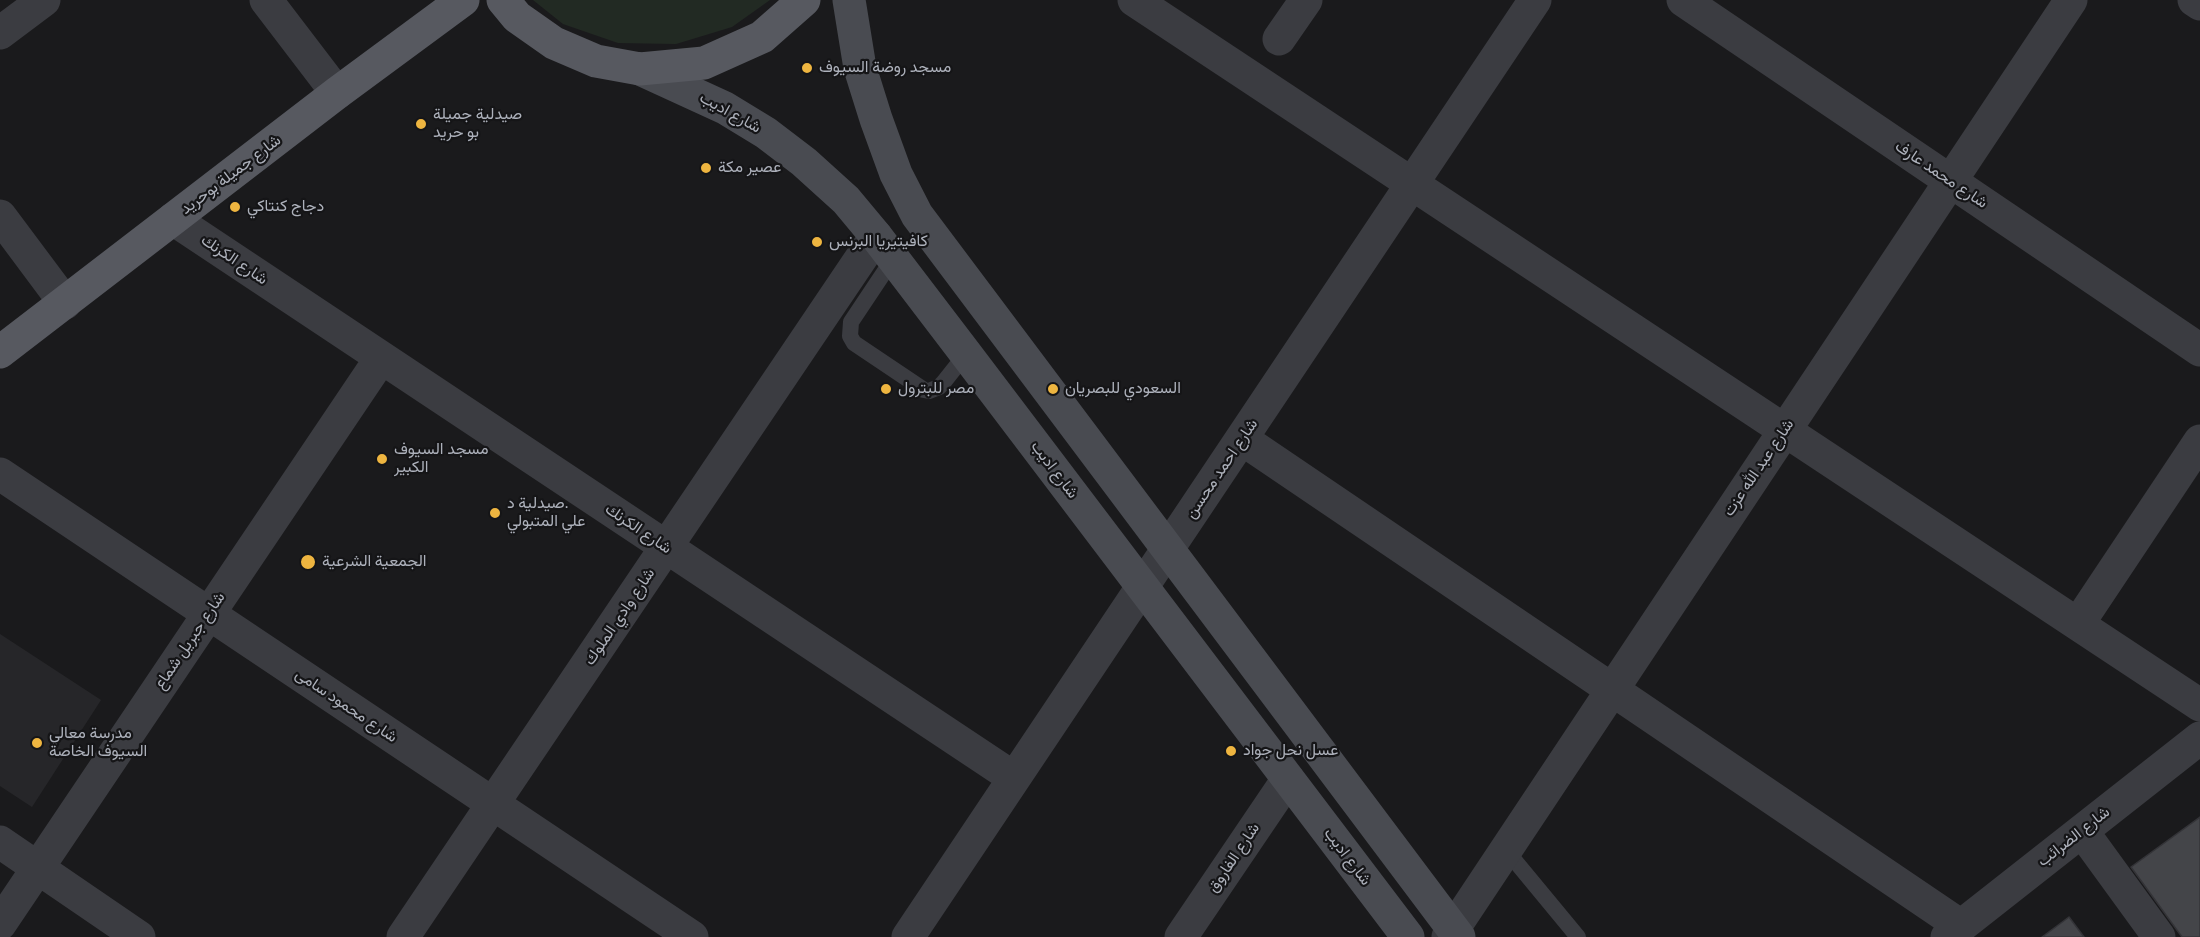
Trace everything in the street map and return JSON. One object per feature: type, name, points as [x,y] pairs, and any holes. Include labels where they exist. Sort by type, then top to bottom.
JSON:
[{"type":"main road","name":"شارع جميلة بوحريد","points":[[0,352],[337,93],[463,0]]},
{"type":"main road","points":[[502,0],[517,16],[554,43],[596,61],[640,69],[704,63],[762,37],[804,0]]},
{"type":"main road","points":[[849,0],[860,68],[896,174],[917,215],[1454,935]]},
{"type":"main road","name":"شارع اديب","points":[[640,69],[724,108],[766,133],[804,162],[846,200],[966,354],[1408,937]]},
{"type":"street","points":[[0,33],[44,0]]},
{"type":"street","points":[[266,0],[337,93]]},
{"type":"street","points":[[1134,0],[2200,705]]},
{"type":"street","points":[[1279,39],[1306,0]]},
{"type":"street","name":"شارع احمد محسن","points":[[908,937],[1535,0]]},
{"type":"street","name":"شارع محمد عارف","points":[[1683,0],[2200,350]]},
{"type":"street","name":"شارع عبد الله عزت","points":[[1454,935],[1506,850],[2071,0]]},
{"type":"street","points":[[2194,0],[2200,4]]},
{"type":"street","points":[[0,216],[65,303]]},
{"type":"street","name":"شارع الكرنك","points":[[173,219],[1014,778]]},
{"type":"street","name":"شارع وادي الملوك","points":[[403,937],[666,547],[885,248]]},
{"type":"street","name":"شارع جبريل شماع","points":[[0,924],[381,358]]},
{"type":"street","points":[[1242,439],[1612,690],[1954,932]]},
{"type":"street","points":[[2078,624],[2200,441]]},
{"type":"street","name":"شارع محمود سامى","points":[[0,474],[693,937]]},
{"type":"street","name":"شارع الضرائب","points":[[1954,932],[2200,738]]},
{"type":"street","name":"شارع الفاروق","points":[[1180,937],[1288,779]]},
{"type":"street","points":[[2082,831],[2159,937]]},
{"type":"street","points":[[0,842],[139,937]]},
{"type":"lane","points":[[885,248],[850,322],[850,336],[854,343],[924,390],[929,391],[944,383],[966,354]]},
{"type":"lane","points":[[1506,850],[1578,937]]},
{"type":"shaded area","points":[[533,0],[770,0],[732,27],[676,44],[618,43],[563,24]]},
{"type":"shaded area","name":"مدرسة معالي السيوف الخاصة","points":[[0,634],[101,700],[32,807],[0,786]]},
{"type":"building","points":[[2200,817],[2200,937],[2182,937],[2131,867]]},
{"type":"building","points":[[2069,917],[2084,937],[2042,937]]},
{"type":"place","name":"مسجد روضة السيوف","points":[[807,68]]},
{"type":"place","name":"صيدلية جميلة بو حريد","points":[[421,124]]},
{"type":"place","name":"عصير مكة","points":[[706,168]]},
{"type":"place","name":"دجاج كنتاكي","points":[[235,207]]},
{"type":"place","name":"كافيتيريا البرنس","points":[[817,242]]},
{"type":"place","name":"مصر للبترول","points":[[886,389]]},
{"type":"place","name":"السعودي للبصريان","points":[[1053,389]]},
{"type":"place","name":"مسجد السيوف الكبير","points":[[382,459]]},
{"type":"place","name":"صيدلية د. علي المتبولي","points":[[495,513]]},
{"type":"place","name":"الجمعية الشرعية","points":[[308,562]]},
{"type":"place","name":"مدرسة معالي السيوف الخاصة","points":[[37,743]]},
{"type":"place","name":"عسل نحل جواد","points":[[1231,751]]}]
